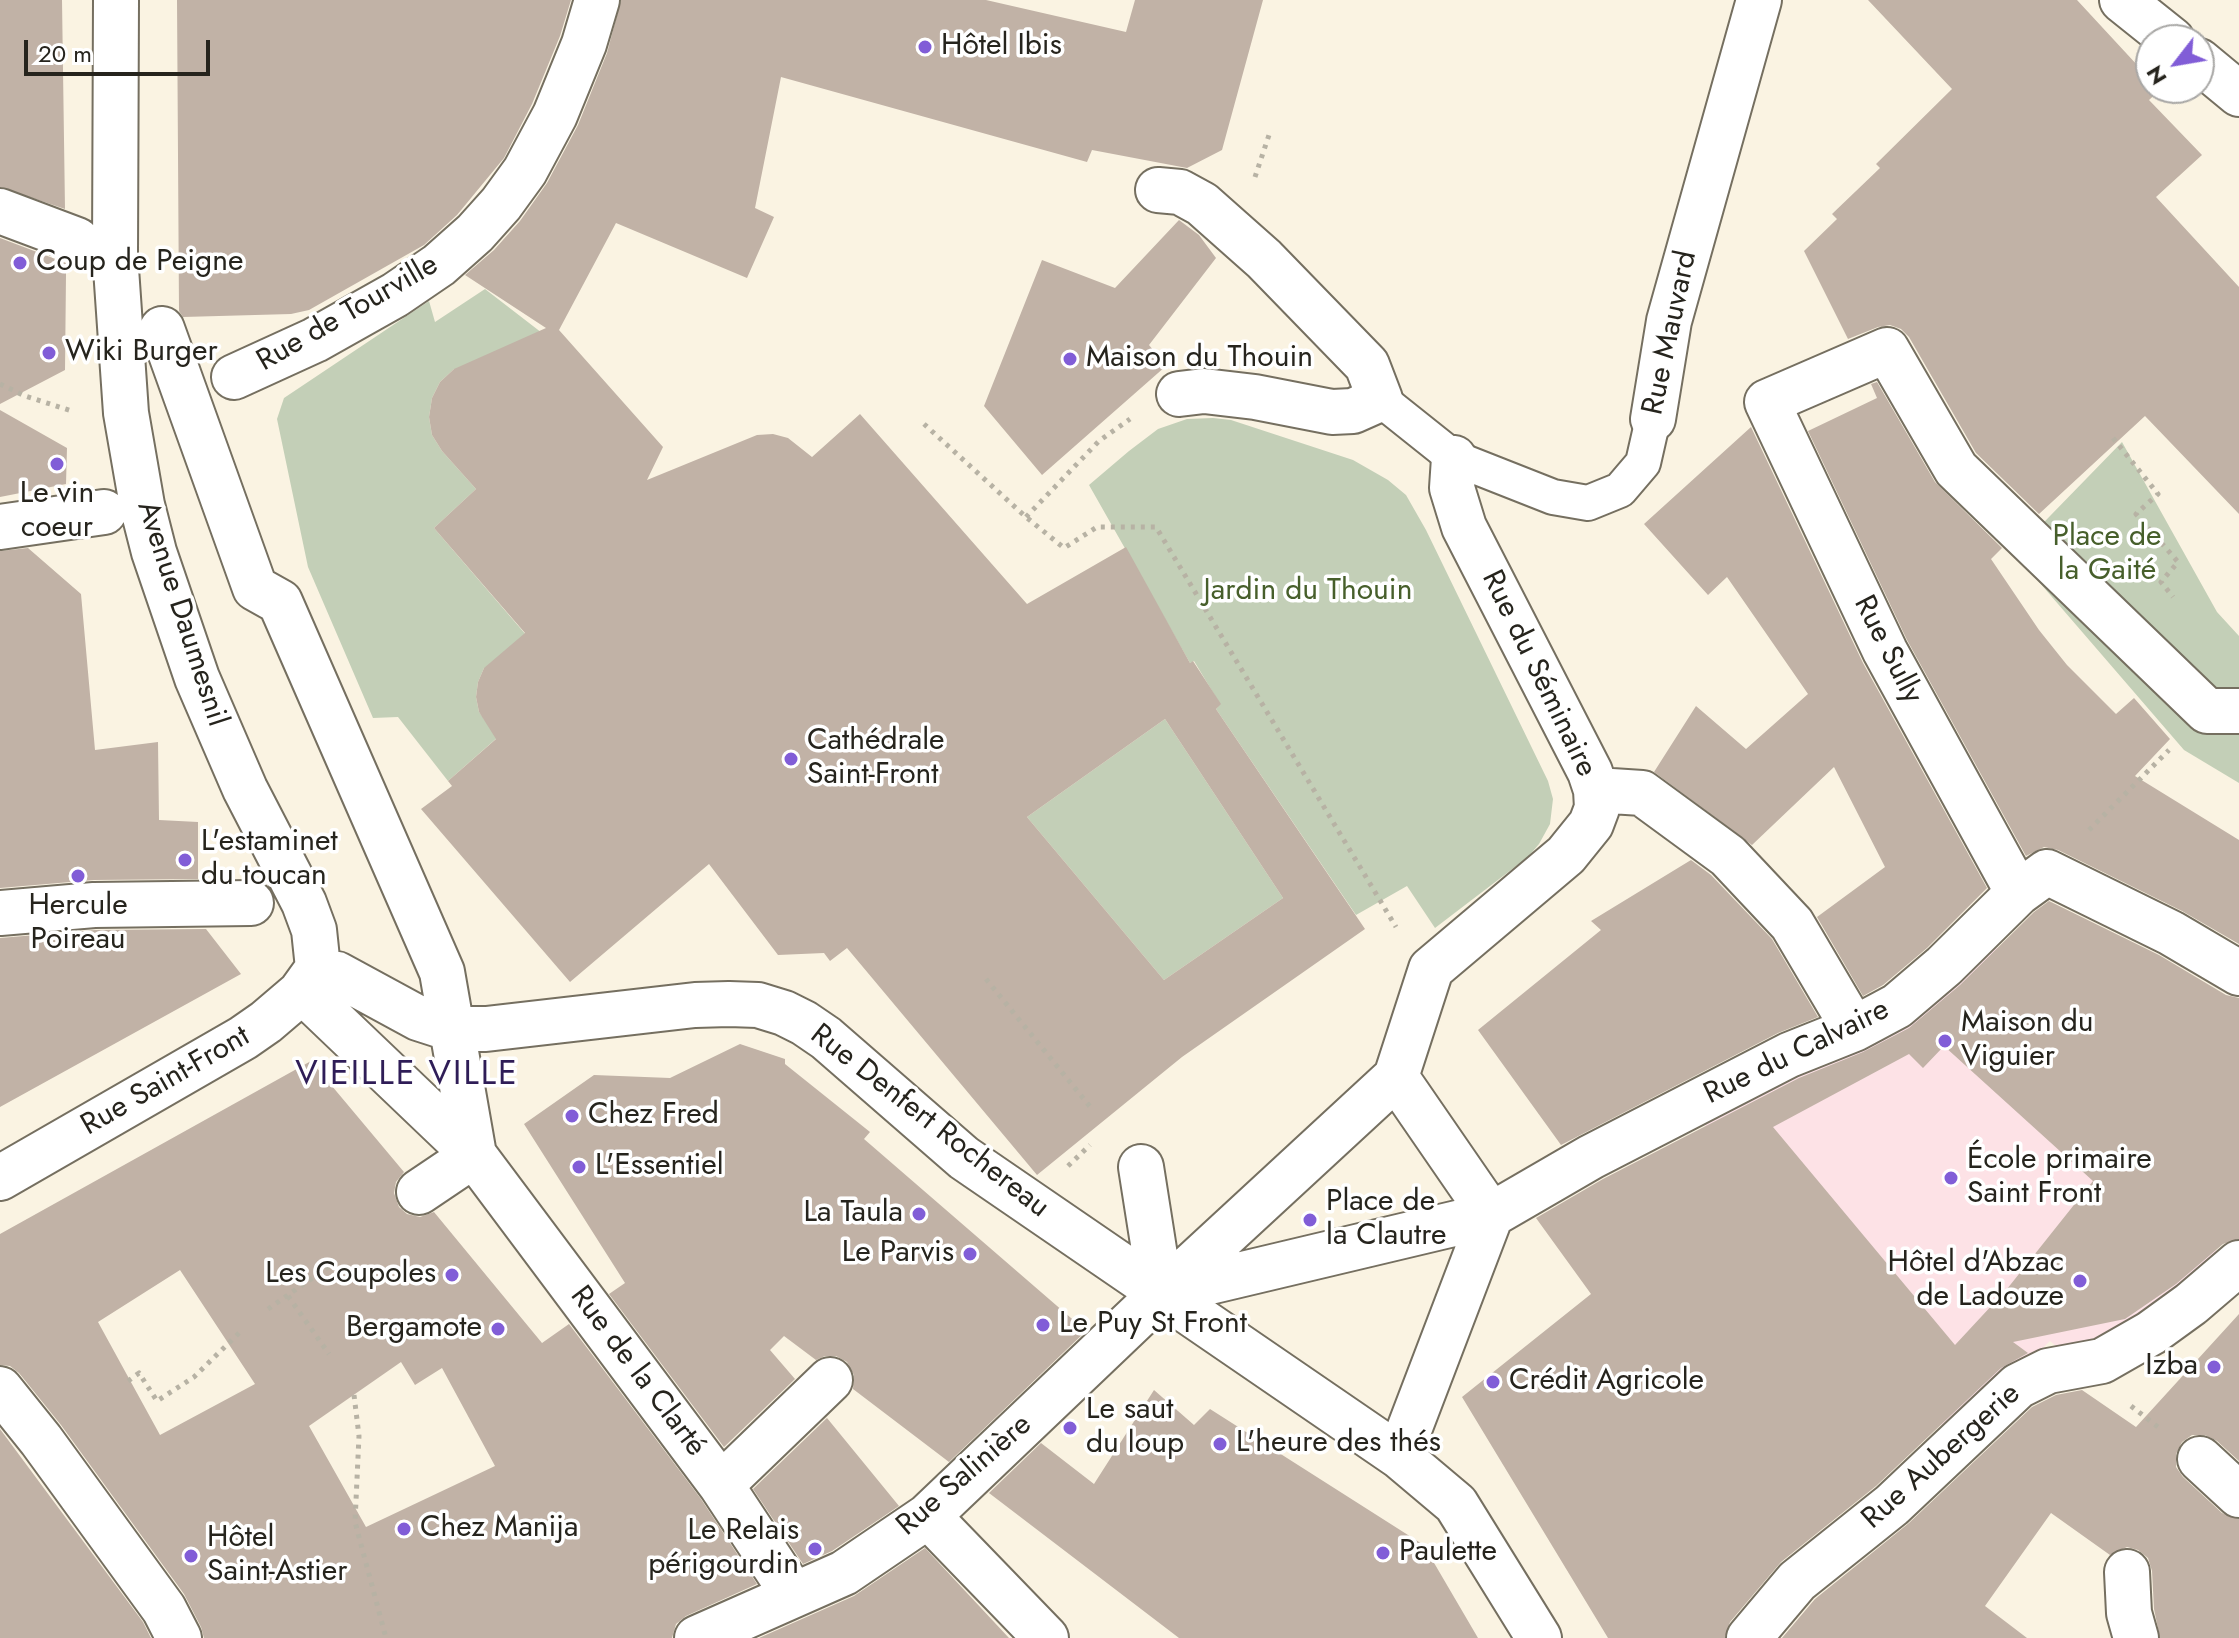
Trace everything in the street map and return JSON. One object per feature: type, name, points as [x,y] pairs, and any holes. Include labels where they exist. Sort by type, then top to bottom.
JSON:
[{"type":"street","name":"Avenue Daumesnil","points":[[116,0],[115,254],[126,413],[142,505],[154,552],[197,678],[245,789],[304,903],[314,930],[324,982]]},
{"type":"street","name":"Rue de Tourville","points":[[234,377],[315,340],[395,295],[449,257],[475,233],[525,171],[555,115],[584,44],[597,0]]},
{"type":"street","name":"Rue Mauvard","points":[[1653,419],[1669,321],[1759,0]]},
{"type":"street","points":[[2122,0],[2152,24]]},
{"type":"street","points":[[2215,74],[2239,94]]},
{"type":"street","points":[[1158,190],[1180,192],[1202,204],[1236,233],[1367,365],[1380,399],[1353,411],[1332,412],[1255,397],[1204,391],[1179,394]]},
{"type":"street","points":[[0,211],[77,240]]},
{"type":"street","points":[[162,329],[255,588],[284,583],[442,972],[474,1155],[419,1192]]},
{"type":"street","name":"Rue Sully","points":[[2033,882],[1885,651],[1767,402],[1887,350],[1956,469],[2223,711]]},
{"type":"street","name":"Rue du Séminaire","points":[[1431,969],[1574,846],[1591,824],[1597,808],[1596,790],[1576,744],[1464,527],[1452,488],[1454,458]]},
{"type":"street","points":[[0,527],[104,512]]},
{"type":"street","points":[[1596,790],[1642,793],[1728,856],[1792,924],[1854,1029]]},
{"type":"street","points":[[2033,882],[2171,933],[2239,973]]},
{"type":"street","name":"Rue du Calvaire","points":[[1161,1294],[1507,1206],[1591,1157],[1789,1055],[1854,1029],[1897,1006],[2033,882]]},
{"type":"street","points":[[0,913],[94,905],[251,903]]},
{"type":"street","points":[[1399,1456],[1507,1206],[1396,1077],[1431,969]]},
{"type":"street","points":[[324,982],[452,1029]]},
{"type":"street","name":"Rue de la Clarté","points":[[324,982],[474,1155],[721,1485],[793,1594]]},
{"type":"street","name":"Rue Saint-Front","points":[[0,1178],[243,1038],[300,993],[324,982]]},
{"type":"street","name":"Rue Denfert Rochereau","points":[[452,1029],[486,1029],[695,1005],[758,1005],[784,1013],[826,1038],[964,1158],[1161,1294]]},
{"type":"street","name":"Rue Salinière","points":[[697,1638],[844,1573],[928,1516],[1161,1294],[1396,1077]]},
{"type":"street","points":[[1141,1167],[1161,1294],[1399,1456],[1456,1504],[1539,1638]]},
{"type":"street","name":"Rue Aubergerie","points":[[1749,1638],[1797,1581],[1892,1505],[2018,1386],[2048,1371],[2102,1361],[2151,1333],[2239,1263]]},
{"type":"street","points":[[721,1485],[830,1380]]},
{"type":"street","points":[[0,1389],[41,1440],[146,1585],[179,1638]]},
{"type":"street","points":[[2200,1459],[2239,1495]]},
{"type":"street","points":[[928,1516],[1046,1638]]},
{"type":"street","points":[[2127,1572],[2129,1613],[2136,1638]]},
{"type":"lane","name":"Rue Mauvard","points":[[1380,399],[1454,458],[1553,497],[1588,503],[1620,490],[1643,463],[1653,419]]},
{"type":"path","points":[[0,384],[75,413]]},
{"type":"path","points":[[1026,517],[1099,441],[1153,403],[1179,394]]},
{"type":"path","points":[[924,424],[1064,548],[1097,527],[1156,527],[1396,926],[1431,969]]},
{"type":"path","points":[[2113,438],[2158,494],[2136,514],[2178,562],[2161,582]]},
{"type":"path","points":[[2088,831],[2174,745]]},
{"type":"path","points":[[986,979],[1092,1109]]},
{"type":"path","points":[[268,1309],[331,1265]]},
{"type":"path","points":[[288,1296],[329,1354]]},
{"type":"path","points":[[128,1381],[139,1373],[157,1401],[194,1377],[241,1331]]},
{"type":"path","points":[[2077,1366],[2200,1459]]},
{"type":"path","points":[[354,1395],[359,1436],[355,1522],[386,1638]]},
{"type":"shaded area","name":"École primaire Saint Front","points":[[1986,939],[2058,999],[2149,1189],[2220,1254],[2099,1350],[2062,1351],[2050,1341],[1951,1437],[1696,1114]]},
{"type":"green space","points":[[485,289],[603,380],[454,369],[440,382],[432,398],[429,417],[432,435],[476,489],[434,528],[552,665],[484,668],[476,697],[479,712],[498,737],[448,781],[398,717],[373,718],[308,567],[277,419],[284,398],[429,301],[435,322]]},
{"type":"green space","name":"Jardin du Thouin","points":[[1187,419],[1231,420],[1353,460],[1388,480],[1406,495],[1548,781],[1553,799],[1550,824],[1539,844],[1528,857],[1435,928],[1407,886],[1356,915],[1216,709],[1220,704],[1194,661],[1190,663],[1089,485],[1158,429]]},
{"type":"green space","name":"Place de la Gaité","points":[[2122,442],[2217,612],[2239,636],[2239,783],[2184,750],[2014,553]]},
{"type":"green space","points":[[1165,719],[1283,898],[1164,980],[1027,817]]},
{"type":"building","points":[[0,0],[62,0],[65,209],[0,187]]},
{"type":"building","points":[[177,0],[571,0],[532,104],[504,158],[457,215],[424,245],[309,310],[291,314],[183,317],[179,311]]},
{"type":"building","name":"Cathédrale Saint-Front","points":[[621,0],[986,0],[1126,32],[1135,0],[1263,0],[1222,150],[1187,168],[1092,150],[1087,162],[781,77],[755,208],[774,217],[747,278],[616,223],[559,330],[663,447],[647,480],[757,435],[773,434],[788,438],[812,457],[860,414],[1027,604],[1126,547],[1190,663],[1193,661],[1221,704],[1216,709],[1365,929],[1182,1057],[1037,1175],[847,948],[830,961],[824,953],[778,955],[709,864],[570,982],[421,809],[452,786],[448,781],[496,739],[479,712],[476,697],[478,682],[484,668],[525,633],[434,528],[476,489],[432,435],[429,417],[432,398],[440,382],[454,369],[546,328],[465,275],[494,250],[520,221],[547,183],[578,125],[607,53]],"holes":[[[1165,719],[1283,898],[1164,980],[1027,817]]]},
{"type":"building","points":[[1868,0],[2077,0],[2135,63],[2135,104],[2153,104],[2202,155],[2156,197],[2239,287],[2239,514],[2145,416],[2039,514],[1976,453],[1909,337],[1901,329],[1890,325],[1878,327],[1848,339],[1804,251],[1837,219],[1832,214],[1880,168],[1876,164],[1952,89]]},
{"type":"building","points":[[1179,220],[1199,235],[1216,258],[1149,345],[1166,366],[1042,475],[984,406],[1042,260],[1115,288]]},
{"type":"building","points":[[0,238],[66,263],[66,275],[65,370],[0,404]]},
{"type":"building","points":[[1877,382],[1935,482],[2002,548],[1991,559],[2067,665],[2116,714],[2134,698],[2170,739],[2135,776],[2239,840],[2239,944],[2182,911],[2058,850],[2044,847],[2026,856],[1907,640],[1808,431],[1877,398],[1871,384]]},
{"type":"building","points":[[0,410],[67,448],[66,484],[0,497]]},
{"type":"building","points":[[1751,427],[1863,663],[1987,888],[1927,948],[1883,985],[1863,996],[1817,917],[1885,867],[1834,767],[1752,845],[1654,772],[1696,706],[1746,749],[1808,694],[1727,577],[1708,595],[1644,524]]},
{"type":"building","points":[[28,548],[81,594],[95,750],[158,742],[159,820],[198,822],[198,879],[94,880],[0,888],[0,551]]},
{"type":"building","points":[[1691,860],[1711,875],[1772,939],[1818,1017],[1778,1033],[1561,1145],[1478,1030],[1601,930],[1591,921]]},
{"type":"building","points":[[2049,901],[2159,955],[2226,995],[2239,998],[2239,1239],[2223,1244],[2176,1284],[2125,1319],[2013,1342],[2028,1353],[2001,1368],[1876,1486],[1781,1562],[1730,1622],[1725,1638],[1608,1638],[1462,1397],[1591,1294],[1536,1218],[1603,1179],[1799,1078],[1863,1052],[1909,1028],[1960,985]],"holes":[[[1944,1046],[2093,1181],[2007,1289],[1955,1345],[1773,1127],[1909,1054],[1923,1068]]]},
{"type":"building","points":[[206,929],[241,974],[0,1107],[0,938],[95,930]]},
{"type":"building","points":[[740,1044],[785,1059],[785,1064],[870,1132],[864,1139],[1086,1331],[949,1462],[853,1389],[854,1375],[847,1362],[836,1356],[816,1360],[784,1336],[770,1350],[795,1379],[724,1447],[609,1294],[625,1283],[524,1124],[594,1075],[670,1078]]},
{"type":"building","points":[[311,1061],[404,1172],[396,1182],[394,1193],[399,1207],[407,1214],[420,1217],[434,1212],[542,1343],[569,1324],[701,1499],[757,1584],[686,1616],[676,1624],[672,1638],[204,1638],[184,1594],[61,1425],[19,1373],[10,1366],[0,1365],[0,1234]],"holes":[[[180,1270],[255,1384],[160,1435],[98,1322]],[[401,1362],[415,1385],[442,1368],[495,1466],[366,1527],[309,1426]]]},
{"type":"building","points":[[2239,1314],[2239,1461],[2217,1441],[2205,1435],[2192,1435],[2182,1442],[2176,1454],[2176,1467],[2222,1513],[2239,1519],[2239,1638],[2160,1638],[2148,1558],[2138,1550],[2127,1547],[2110,1555],[2051,1513],[1985,1606],[2027,1638],[1782,1638],[1815,1599],[1909,1523],[2032,1407],[2056,1395],[2082,1390],[2136,1427]]},
{"type":"building","points":[[1154,1390],[1194,1425],[1210,1409],[1430,1549],[1430,1556],[1478,1638],[1179,1638],[989,1493],[1041,1443],[1094,1484]]},
{"type":"building","points":[[827,1418],[899,1506],[832,1551],[803,1564],[753,1489]]},
{"type":"building","points":[[0,1429],[143,1622],[151,1638],[0,1638]]},
{"type":"building","points":[[925,1548],[1009,1638],[759,1638],[854,1596]]},
{"type":"place","name":"Hôtel Ibis","points":[[925,47]]},
{"type":"place","name":"Coup de Peigne","points":[[20,263]]},
{"type":"place","name":"Wiki Burger","points":[[49,353]]},
{"type":"place","name":"Maison du Thouin","points":[[1070,359]]},
{"type":"place","name":"Le vin coeur","points":[[57,464]]},
{"type":"place","name":"Cathédrale Saint-Front","points":[[791,759]]},
{"type":"place","name":"L'estaminet du toucan","points":[[185,860]]},
{"type":"place","name":"Hercule Poireau","points":[[78,876]]},
{"type":"place","name":"Maison du Viguier","points":[[1945,1041]]},
{"type":"place","name":"Chez Fred","points":[[572,1116]]},
{"type":"place","name":"L'Essentiel","points":[[579,1167]]},
{"type":"place","name":"École primaire Saint Front","points":[[1951,1178]]},
{"type":"place","name":"La Taula","points":[[919,1214]]},
{"type":"place","name":"Place de la Clautre","points":[[1310,1220]]},
{"type":"place","name":"Le Parvis","points":[[970,1254]]},
{"type":"place","name":"Les Coupoles","points":[[452,1275]]},
{"type":"place","name":"Hôtel d'Abzac de Ladouze","points":[[2080,1281]]},
{"type":"place","name":"Le Puy St Front","points":[[1043,1325]]},
{"type":"place","name":"Bergamote","points":[[498,1329]]},
{"type":"place","name":"Izba","points":[[2214,1367]]},
{"type":"place","name":"Crédit Agricole","points":[[1493,1382]]},
{"type":"place","name":"Le saut du loup","points":[[1070,1428]]},
{"type":"place","name":"L'heure des thés","points":[[1220,1444]]},
{"type":"place","name":"Chez Manija","points":[[404,1529]]},
{"type":"place","name":"Le Relais périgourdin","points":[[815,1549]]},
{"type":"place","name":"Paulette","points":[[1383,1553]]},
{"type":"place","name":"Hôtel Saint-Astier","points":[[191,1556]]},
{"type":"district","name":"VIEILLE VILLE","points":[[407,1076]]}]
